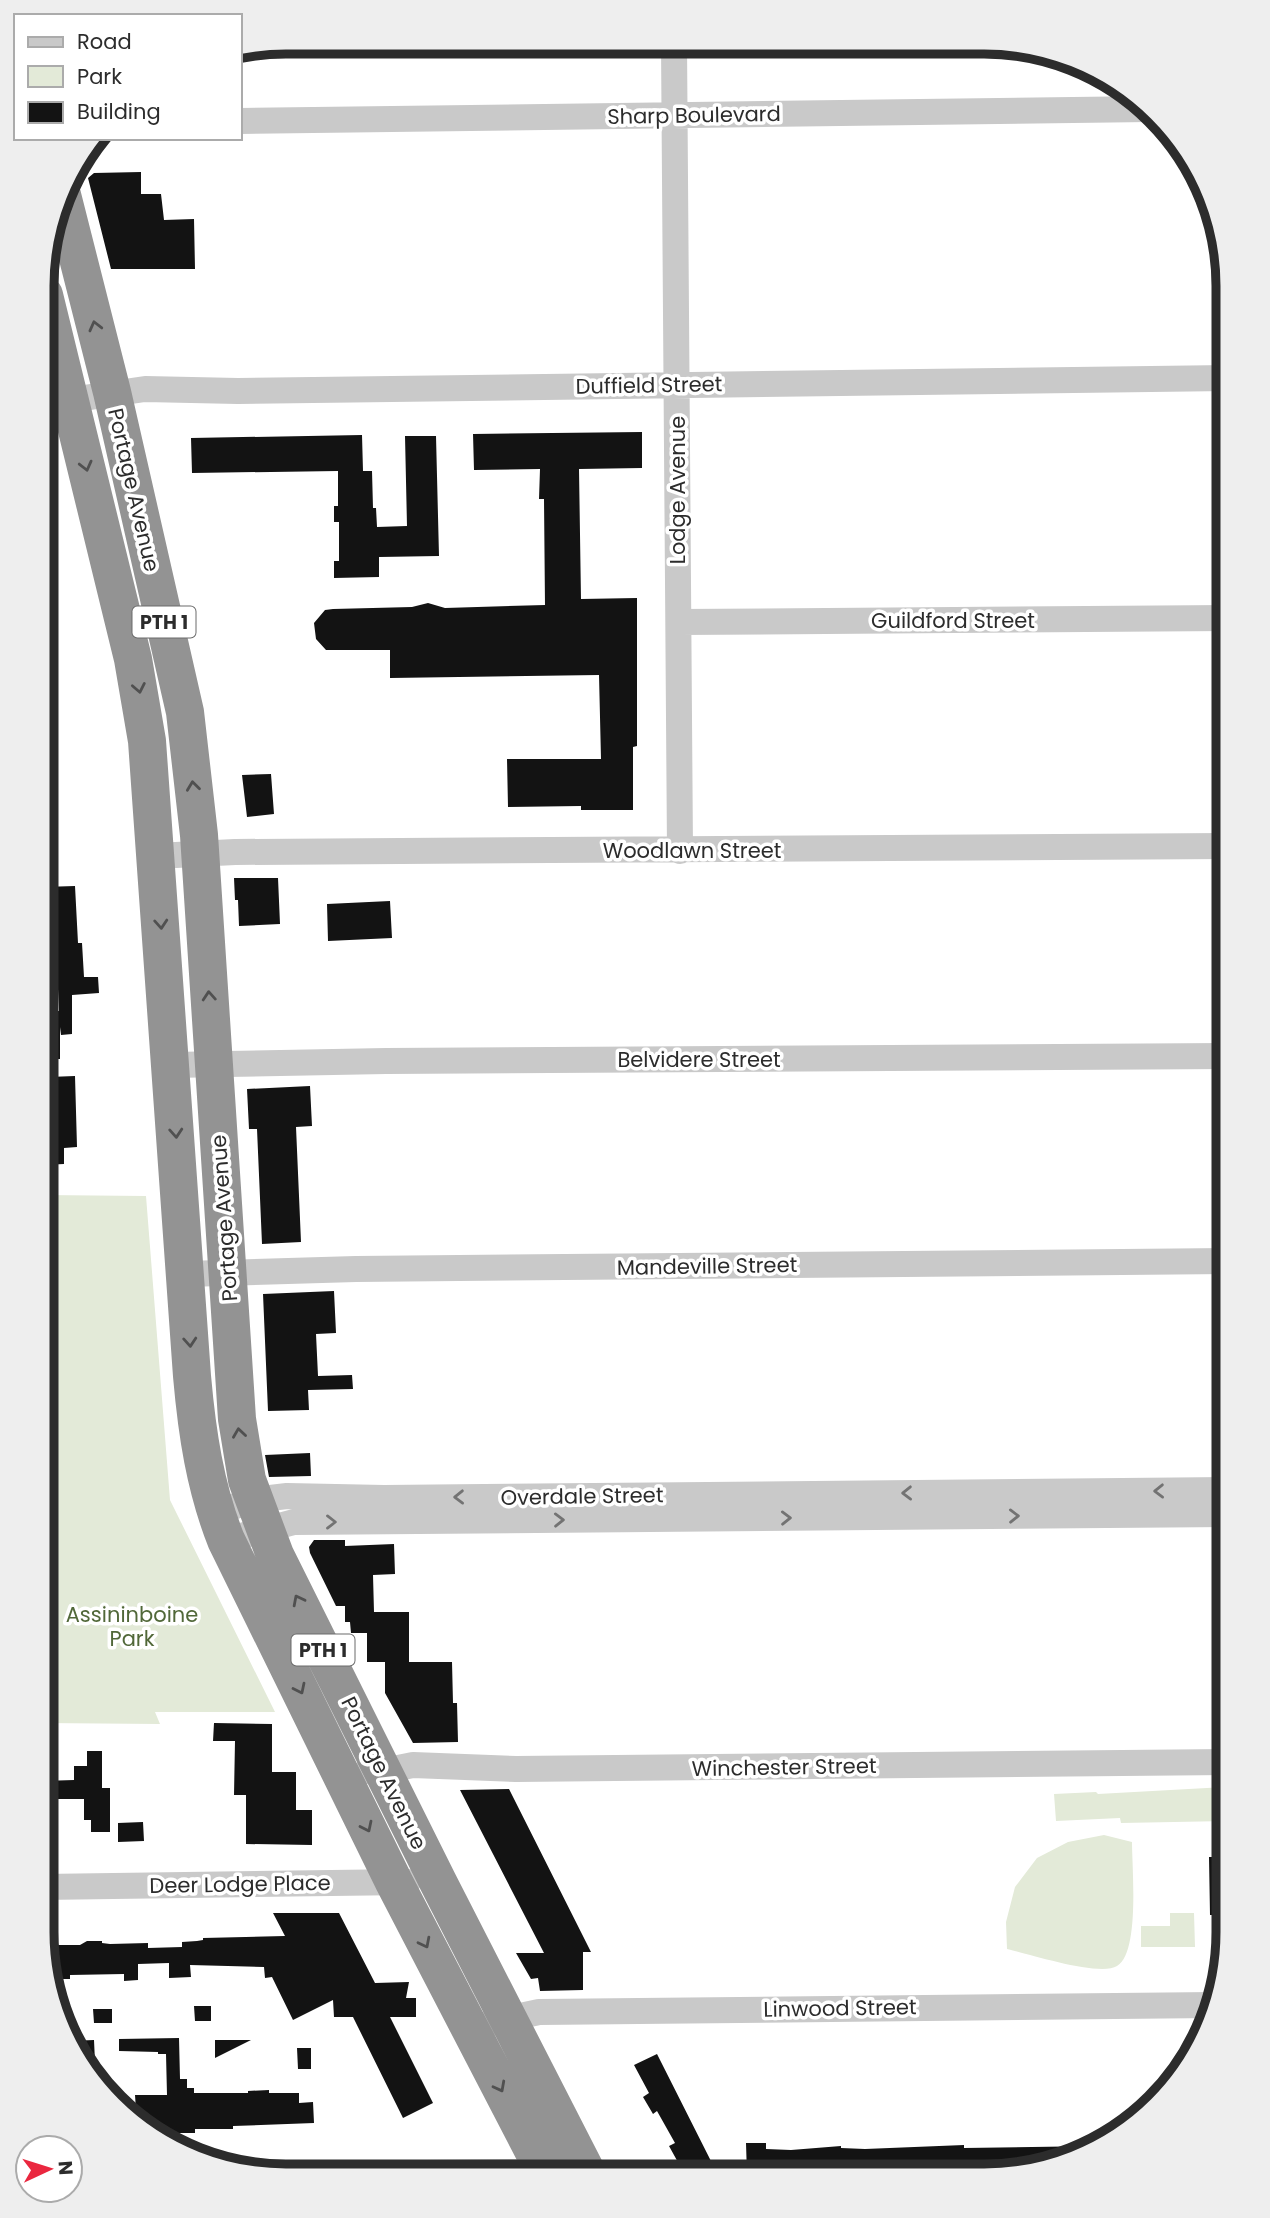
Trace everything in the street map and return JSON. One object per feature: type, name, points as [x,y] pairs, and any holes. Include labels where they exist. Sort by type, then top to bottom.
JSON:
[{"type":"highway","name":"Portage Avenue","points":[[67,213],[112,392],[185,712],[200,854],[237,1419],[247,1480],[258,1514],[507,2018],[562,2164]]},
{"type":"highway","name":"Portage Avenue","points":[[54,335],[139,688],[147,741],[196,1427],[221,1526],[394,1882],[468,2027],[561,2164]]},
{"type":"street","name":"Lodge Avenue","points":[[674,54],[680,851]]},
{"type":"street","name":"Sharp Boulevard","points":[[242,121],[1133,109]]},
{"type":"street","name":"Duffield Street","points":[[70,400],[145,389],[238,391],[1216,378]]},
{"type":"street","name":"Guildford Street","points":[[679,622],[1216,618]]},
{"type":"street","name":"Woodlawn Street","points":[[156,856],[1216,845]]},
{"type":"street","name":"Belvidere Street","points":[[171,1065],[1216,1056]]},
{"type":"street","name":"Mandeville Street","points":[[186,1274],[1215,1261]]},
{"type":"street","name":"Overdale Street","points":[[221,1526],[258,1514],[294,1522],[952,1505],[1215,1491]]},
{"type":"street","name":"Overdale Street","points":[[952,1505],[1215,1514]]},
{"type":"street","name":"Winchester Street","points":[[341,1771],[383,1771],[413,1765],[530,1769],[1215,1762]]},
{"type":"street","name":"Deer Lodge Place","points":[[54,1887],[438,1882]]},
{"type":"street","name":"Linwood Street","points":[[468,2027],[540,2012],[1203,2005]]},
{"type":"green space","name":"Assininboine Park","points":[[54,1195],[146,1196],[170,1500],[275,1712],[155,1712],[160,1724],[54,1723]]},
{"type":"green space","points":[[1215,1788],[1215,1821],[1121,1823],[1120,1818],[1056,1821],[1054,1794]]},
{"type":"green space","points":[[1104,1835],[1132,1842],[1132,1928],[1124,1958],[1117,1966],[1096,1969],[1064,1964],[1007,1949],[1006,1922],[1015,1887],[1037,1858],[1068,1842]]},
{"type":"green space","points":[[1170,1913],[1194,1913],[1195,1947],[1141,1947],[1141,1926],[1170,1926]]},
{"type":"building","points":[[141,172],[141,194],[161,194],[164,220],[194,219],[195,269],[111,269],[88,178],[94,173]]},
{"type":"building","points":[[642,432],[642,468],[579,469],[581,599],[637,598],[637,746],[633,747],[633,810],[581,810],[581,806],[508,807],[507,759],[601,759],[599,675],[390,678],[390,650],[326,650],[316,639],[314,623],[325,610],[333,609],[412,607],[428,603],[445,608],[545,605],[544,499],[539,499],[540,469],[474,470],[473,434]]},
{"type":"building","points":[[362,435],[363,471],[372,471],[373,508],[376,508],[377,527],[407,526],[405,436],[436,436],[439,556],[379,557],[379,577],[334,578],[334,561],[339,561],[339,522],[334,522],[334,506],[338,506],[338,471],[192,473],[191,438]]},
{"type":"building","points":[[271,774],[274,814],[247,817],[242,775]]},
{"type":"building","points":[[234,878],[278,878],[280,924],[239,926]]},
{"type":"building","points":[[75,886],[78,943],[82,943],[84,977],[98,977],[99,993],[72,995],[72,1034],[61,1035],[60,1027],[60,1059],[54,1059],[54,1011],[59,1011],[54,887]]},
{"type":"building","points":[[390,901],[392,938],[328,941],[327,904]]},
{"type":"building","points":[[75,1076],[77,1147],[64,1148],[64,1164],[54,1164],[54,1077]]},
{"type":"building","points":[[310,1086],[312,1126],[296,1127],[301,1242],[262,1244],[257,1129],[249,1129],[247,1089]]},
{"type":"building","points":[[334,1291],[336,1333],[316,1334],[318,1376],[352,1375],[353,1389],[308,1390],[309,1410],[268,1411],[263,1294]]},
{"type":"building","points":[[310,1453],[311,1476],[269,1477],[265,1455]]},
{"type":"building","points":[[314,1540],[345,1540],[345,1546],[394,1544],[395,1574],[373,1575],[374,1612],[409,1612],[409,1662],[452,1662],[458,1742],[413,1743],[385,1693],[385,1662],[367,1662],[367,1633],[351,1633],[350,1622],[345,1622],[345,1606],[336,1606],[310,1553],[309,1547]]},
{"type":"building","points":[[214,1723],[272,1724],[272,1772],[296,1772],[296,1810],[312,1810],[312,1845],[246,1844],[246,1795],[234,1795],[235,1741],[213,1741]]},
{"type":"building","points":[[87,1751],[102,1751],[102,1788],[110,1788],[110,1832],[91,1832],[91,1820],[84,1820],[84,1799],[54,1799],[54,1781],[74,1780],[74,1766],[87,1766]]},
{"type":"building","points":[[509,1789],[591,1952],[583,1952],[583,1990],[540,1991],[538,1978],[531,1979],[516,1953],[544,1953],[460,1790]]},
{"type":"building","points":[[143,1822],[144,1841],[118,1842],[118,1823]]},
{"type":"building","points":[[1209,1857],[1215,1857],[1215,1915],[1210,1915]]},
{"type":"building","points":[[273,1913],[339,1913],[375,1983],[409,1982],[406,1998],[416,1998],[416,2017],[390,2017],[433,2103],[403,2118],[353,2017],[334,2017],[333,2000],[293,2020],[272,1977],[265,1978],[264,1967],[190,1965],[191,1977],[169,1978],[169,1963],[138,1964],[138,1980],[124,1981],[124,1974],[70,1975],[70,1979],[60,1979],[55,1945],[80,1945],[87,1941],[102,1941],[110,1944],[148,1943],[148,1948],[182,1947],[182,1942],[203,1938],[285,1936]]},
{"type":"building","points":[[194,2006],[211,2006],[211,2021],[195,2021]]},
{"type":"building","points":[[93,2009],[112,2009],[112,2023],[94,2023]]},
{"type":"building","points":[[179,2038],[180,2079],[187,2079],[187,2088],[194,2088],[194,2093],[248,2093],[269,2090],[269,2093],[299,2093],[299,2103],[313,2102],[314,2123],[233,2126],[233,2129],[195,2129],[195,2133],[170,2133],[136,2108],[135,2095],[167,2095],[166,2054],[119,2051],[119,2039]]},
{"type":"building","points":[[94,2040],[95,2062],[93,2061],[82,2041]]},
{"type":"building","points":[[215,2040],[251,2040],[215,2058]]},
{"type":"building","points":[[297,2048],[311,2048],[311,2069],[298,2069]]},
{"type":"building","points":[[657,2054],[712,2164],[679,2164],[669,2146],[675,2143],[657,2111],[653,2114],[643,2097],[649,2093],[634,2065]]},
{"type":"building","points":[[746,2143],[766,2143],[766,2149],[791,2150],[841,2146],[865,2149],[964,2145],[964,2148],[1070,2146],[1044,2156],[983,2164],[747,2164]]}]
